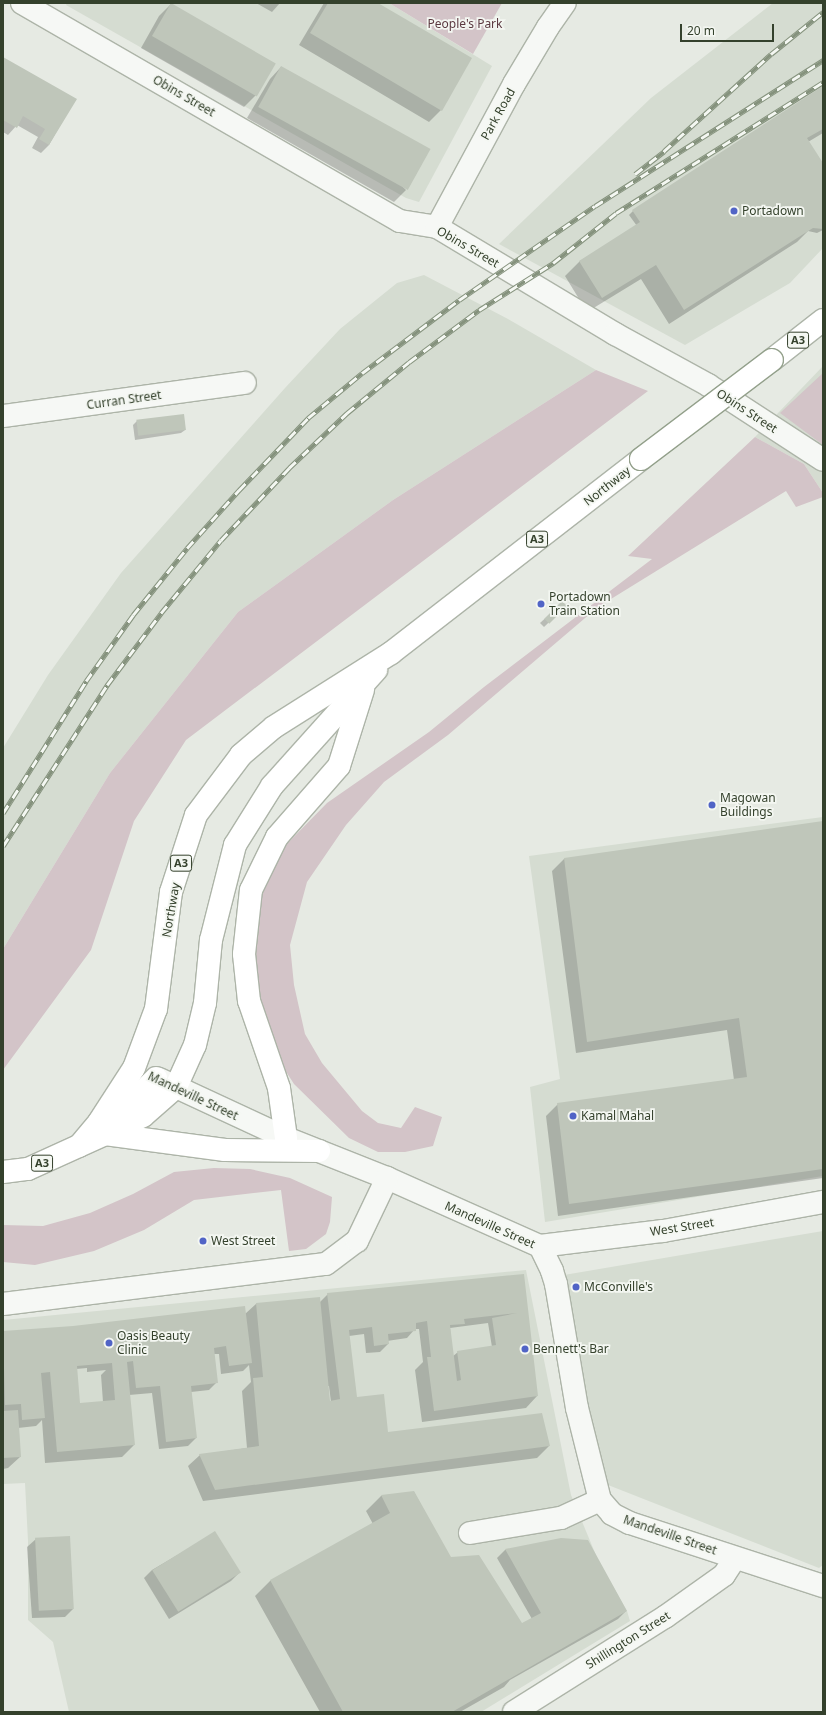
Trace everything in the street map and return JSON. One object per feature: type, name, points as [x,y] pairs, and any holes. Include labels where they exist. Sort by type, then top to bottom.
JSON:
[{"type":"highway","name":"Northway","points":[[102,1128],[134,1068],[156,1010],[171,892],[196,815],[241,755],[274,727],[391,653],[823,320]]},
{"type":"highway","name":"Northway","points":[[3,1172],[28,1169],[79,1146],[102,1128],[143,1116],[176,1087],[197,1038],[205,1003],[211,940],[235,845],[272,786],[365,684],[391,653]]},
{"type":"highway","points":[[286,1138],[279,1088],[248,1001],[244,954],[251,890],[277,838],[339,766],[365,684]]},
{"type":"highway","points":[[102,1128],[156,1078]]},
{"type":"highway","points":[[102,1128],[225,1150],[319,1151]]},
{"type":"street","name":"Park Road","points":[[437,227],[514,84],[548,27],[565,3]]},
{"type":"street","name":"Obins Street","points":[[31,5],[400,221],[437,227],[615,334],[708,385],[823,460]]},
{"type":"street","name":"Curran Street","points":[[3,416],[245,383]]},
{"type":"street","name":"Mandeville Street","points":[[134,1068],[286,1138],[386,1178],[540,1246],[552,1271],[577,1408],[600,1500],[612,1514],[630,1523],[823,1586]]},
{"type":"street","points":[[3,1304],[326,1264],[357,1241],[386,1178]]},
{"type":"street","name":"West Street","points":[[540,1246],[663,1231],[823,1202]]},
{"type":"street","points":[[552,1271],[566,1243]]},
{"type":"street","points":[[470,1533],[561,1518],[600,1500]]},
{"type":"street","name":"Shillington Street","points":[[514,1712],[665,1617],[724,1575],[735,1558]]},
{"type":"shaded area","points":[[67,3],[389,3],[492,66],[419,202],[406,198],[66,5]]},
{"type":"shaded area","points":[[773,3],[823,3],[823,248],[790,283],[685,345],[499,244],[651,98]]},
{"type":"shaded area","points":[[424,275],[508,319],[596,370],[393,500],[238,612],[110,773],[3,949],[3,748],[48,675],[121,573],[285,388],[340,329],[397,283]]},
{"type":"shaded area","points":[[823,366],[823,493],[804,464],[755,437]]},
{"type":"shaded area","points":[[823,817],[823,1176],[545,1222],[530,1087],[560,1079],[529,856]]},
{"type":"shaded area","points":[[823,1231],[823,1565],[819,1568],[603,1483],[564,1275]]},
{"type":"shaded area","points":[[526,1270],[571,1495],[598,1560],[627,1611],[630,1621],[481,1712],[69,1712],[53,1642],[28,1620],[28,1541],[25,1483],[3,1484],[3,1320]]},
{"type":"green space","name":"People's Park","points":[[389,3],[502,3],[473,54]]},
{"type":"green space","points":[[596,370],[648,391],[186,740],[134,821],[91,950],[3,1070],[3,949],[110,773],[238,612],[393,500]]},
{"type":"green space","points":[[823,373],[823,445],[780,413]]},
{"type":"green space","points":[[755,437],[804,464],[823,493],[823,497],[796,507],[786,491],[598,607],[448,735],[384,782],[346,825],[307,882],[290,945],[294,985],[305,1034],[322,1063],[362,1111],[378,1123],[401,1128],[415,1107],[442,1117],[433,1146],[405,1152],[378,1152],[349,1138],[294,1084],[276,1056],[255,988],[254,917],[265,883],[278,853],[327,803],[429,732],[484,687],[652,559],[628,556]]},
{"type":"green space","points":[[214,1168],[250,1169],[290,1178],[332,1197],[330,1222],[326,1234],[306,1249],[289,1251],[281,1190],[194,1200],[144,1230],[94,1251],[35,1265],[3,1262],[3,1225],[43,1226],[90,1213],[133,1194],[174,1172]]},
{"type":"building","points":[[171,3],[276,63],[257,96],[152,36]]},
{"type":"building","points":[[328,3],[378,3],[472,58],[442,111],[310,33]]},
{"type":"building","points":[[3,57],[77,99],[49,145],[39,139],[45,129],[23,116],[17,128],[3,120]]},
{"type":"building","points":[[281,66],[431,149],[408,190],[258,107]]},
{"type":"building","name":"Portadown","points":[[823,86],[823,129],[807,138],[823,163],[823,229],[813,228],[684,310],[656,265],[602,298],[579,261],[640,222],[632,210]]},
{"type":"building","points":[[184,414],[186,430],[138,436],[136,420]]},
{"type":"building","points":[[562,601],[567,606],[549,624],[544,619]]},
{"type":"building","points":[[823,821],[823,1169],[569,1204],[557,1103],[747,1077],[739,1018],[587,1042],[564,858]]},
{"type":"building","points":[[524,1274],[538,1396],[434,1411],[427,1357],[431,1357],[427,1321],[416,1323],[416,1331],[388,1334],[389,1344],[374,1346],[372,1327],[349,1330],[357,1397],[384,1394],[388,1432],[542,1413],[550,1446],[215,1490],[199,1454],[259,1446],[253,1378],[263,1377],[256,1303],[320,1297],[330,1401],[340,1399],[327,1293]],"holes":[[[517,1313],[492,1318],[496,1345],[457,1351],[461,1380],[457,1381],[450,1325],[465,1324],[464,1319]]]},
{"type":"building","points":[[245,1306],[252,1363],[229,1366],[226,1346],[214,1348],[218,1383],[191,1386],[197,1438],[166,1442],[160,1386],[136,1388],[133,1361],[127,1362],[135,1445],[57,1452],[50,1372],[41,1373],[45,1418],[22,1420],[21,1404],[5,1405],[3,1331],[73,1326]],"holes":[[[112,1363],[115,1400],[80,1403],[77,1366]]]},
{"type":"building","points":[[18,1410],[21,1457],[3,1458],[3,1411]]},
{"type":"building","points":[[414,1491],[451,1557],[479,1555],[522,1623],[541,1613],[505,1549],[561,1538],[588,1540],[627,1611],[452,1712],[343,1712],[270,1580],[390,1513],[381,1495]]},
{"type":"building","points":[[215,1531],[241,1573],[178,1612],[152,1570]]},
{"type":"building","points":[[70,1536],[74,1609],[39,1611],[35,1538]]},
{"type":"railway","points":[[635,174],[664,151],[771,54],[823,12]]},
{"type":"railway","points":[[3,813],[86,681],[133,615],[187,548],[239,490],[308,418],[362,373],[459,300],[595,206],[823,60]]},
{"type":"railway","points":[[3,846],[107,685],[161,613],[221,540],[289,468],[347,413],[409,362],[479,310],[553,263],[616,213],[823,82]]},
{"type":"place","name":"Portadown","points":[[734,211]]},
{"type":"place","name":"Portadown Train Station","points":[[541,604]]},
{"type":"place","name":"Magowan Buildings","points":[[712,805]]},
{"type":"place","name":"Kamal Mahal","points":[[573,1116]]},
{"type":"place","name":"West Street","points":[[203,1241]]},
{"type":"place","name":"McConville's","points":[[576,1287]]},
{"type":"place","name":"Oasis Beauty Clinic","points":[[109,1343]]},
{"type":"place","name":"Bennett's Bar","points":[[525,1349]]}]
